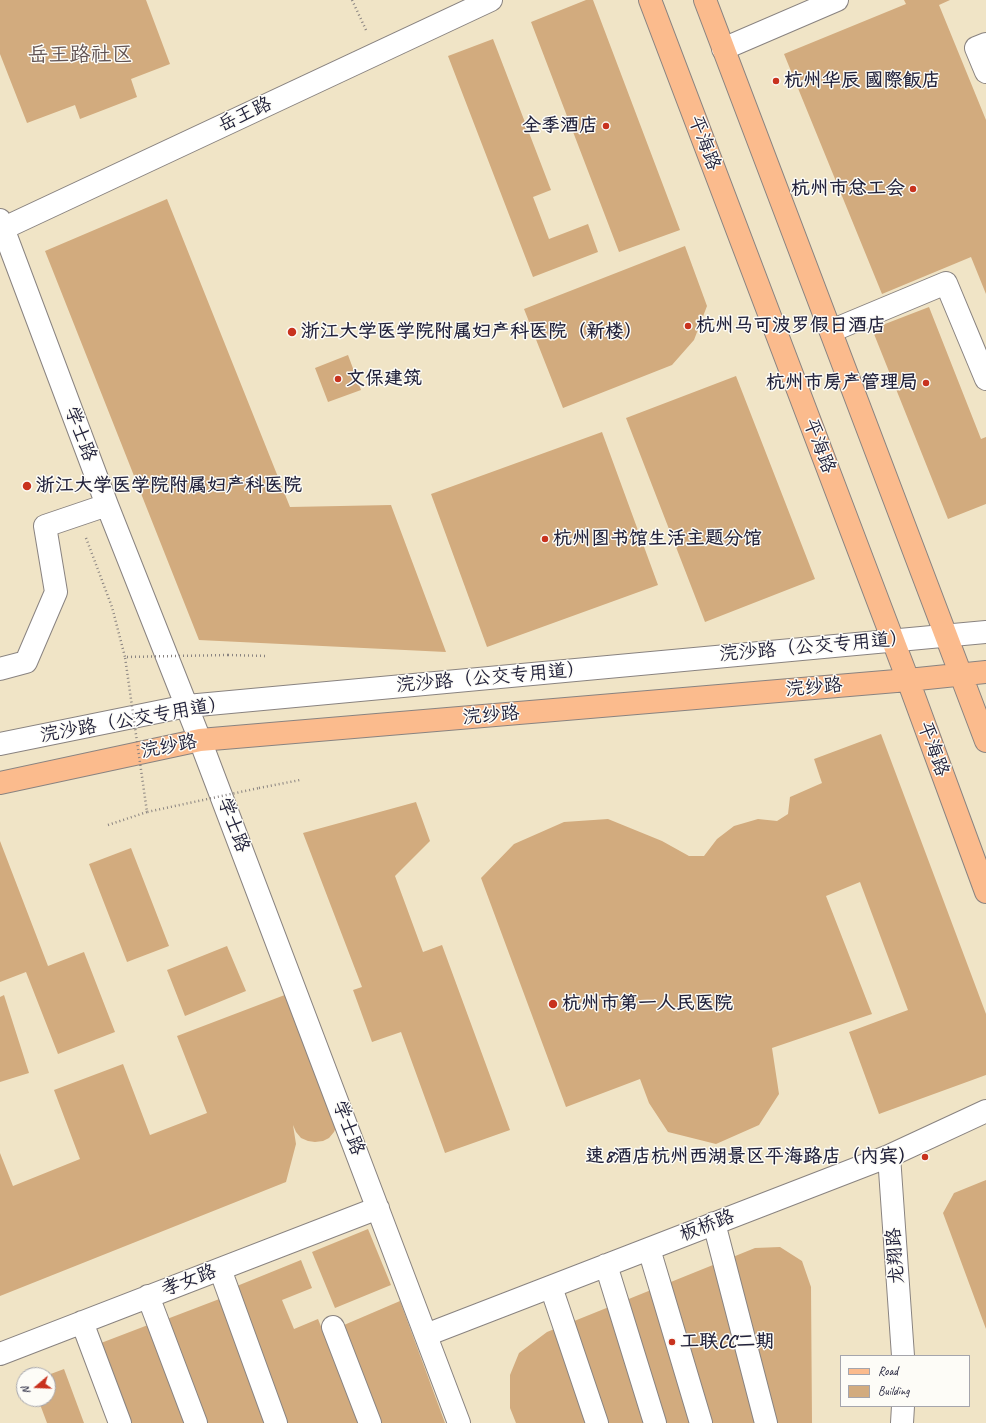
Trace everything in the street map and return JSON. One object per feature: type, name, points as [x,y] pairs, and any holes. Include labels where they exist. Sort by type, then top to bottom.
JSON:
[{"type":"main road","name":"平海路","points":[[650,0],[893,640],[986,892]]},
{"type":"main road","points":[[705,0],[986,741]]},
{"type":"main road","name":"浣纱路","points":[[0,783],[200,740],[908,680],[986,672]]},
{"type":"street","name":"岳王路","points":[[1,226],[491,0]]},
{"type":"street","points":[[723,49],[837,0]]},
{"type":"street","points":[[986,44],[976,48],[986,72]]},
{"type":"street","name":"学士路","points":[[1,226],[107,505],[187,706],[459,1423]]},
{"type":"street","points":[[831,331],[946,283],[986,379]]},
{"type":"street","points":[[0,669],[26,662],[56,592],[46,526],[107,505]]},
{"type":"street","name":"浣沙路（公交专用道）","points":[[0,744],[187,706],[986,632]]},
{"type":"street","name":"板桥路","points":[[426,1335],[889,1156],[986,1111]]},
{"type":"street","name":"龙翔路","points":[[889,1156],[903,1355]]},
{"type":"street","name":"孝女路","points":[[0,1354],[378,1208]]},
{"type":"street","points":[[714,1224],[766,1423]]},
{"type":"street","points":[[649,1249],[701,1423]]},
{"type":"street","points":[[606,1265],[655,1423]]},
{"type":"street","points":[[220,1269],[276,1423]]},
{"type":"street","points":[[550,1287],[597,1423]]},
{"type":"street","points":[[148,1296],[196,1423]]},
{"type":"street","points":[[82,1322],[120,1423]]},
{"type":"street","points":[[334,1327],[370,1423]]},
{"type":"street","points":[[902,1423],[904,1407]]},
{"type":"path","points":[[352,0],[377,53]]},
{"type":"path","points":[[77,515],[112,608],[125,657],[147,812]]},
{"type":"path","points":[[125,657],[228,655],[268,656]]},
{"type":"path","points":[[108,825],[147,812],[300,780]]},
{"type":"building","points":[[0,0],[146,0],[170,64],[131,79],[137,97],[80,119],[75,105],[27,123],[0,54]]},
{"type":"building","name":"全季酒店","points":[[586,0],[593,0],[680,230],[619,252],[531,22]]},
{"type":"building","name":"杭州市总工会","points":[[904,0],[950,0],[939,5],[986,120],[986,294],[971,257],[882,294],[784,54],[906,4]]},
{"type":"building","points":[[493,39],[551,190],[533,197],[549,239],[588,224],[598,252],[533,277],[448,56]]},
{"type":"building","points":[[167,199],[290,507],[391,505],[446,652],[199,640],[45,251]]},
{"type":"building","points":[[685,246],[707,306],[694,340],[672,365],[563,408],[524,309]]},
{"type":"building","name":"杭州市房产管理局","points":[[929,307],[981,439],[986,437],[986,504],[948,519],[872,329]]},
{"type":"building","name":"文保建筑","points":[[348,355],[361,390],[328,402],[315,368]]},
{"type":"building","points":[[736,376],[815,579],[705,622],[626,418]]},
{"type":"building","name":"杭州图书馆生活主题分馆","points":[[602,432],[658,585],[487,647],[431,494]]},
{"type":"building","points":[[881,734],[986,1014],[986,1075],[879,1114],[849,1032],[908,1010],[860,882],[826,896],[872,1014],[772,1048],[779,1094],[759,1125],[716,1144],[668,1132],[649,1103],[640,1079],[566,1107],[481,878],[514,844],[564,822],[608,819],[662,841],[689,856],[704,856],[717,839],[734,826],[758,819],[777,821],[788,814],[790,797],[822,783],[814,759]]},
{"type":"building","points":[[416,802],[430,841],[395,876],[423,952],[442,945],[510,1130],[445,1153],[401,1032],[372,1042],[353,990],[362,987],[303,833]]},
{"type":"building","points":[[0,841],[48,966],[84,952],[115,1032],[58,1054],[26,972],[0,982]]},
{"type":"building","points":[[131,848],[169,946],[127,962],[89,864]]},
{"type":"building","points":[[227,946],[246,991],[185,1016],[167,970]]},
{"type":"building","points":[[290,993],[337,1125],[329,1138],[323,1141],[308,1141],[301,1138],[293,1125],[296,1144],[286,1182],[0,1296],[0,1153],[13,1186],[80,1159],[54,1090],[123,1064],[150,1135],[207,1113],[177,1036]]},
{"type":"building","points":[[4,995],[29,1073],[0,1082],[0,997]]},
{"type":"building","points":[[986,1180],[986,1329],[943,1213],[954,1193]]},
{"type":"building","points":[[368,1229],[391,1285],[335,1308],[312,1252]]},
{"type":"building","name":"工联CC二期","points":[[780,1247],[802,1261],[811,1287],[812,1423],[516,1423],[510,1408],[510,1375],[519,1353],[547,1332],[755,1248]]},
{"type":"building","points":[[301,1260],[312,1288],[282,1300],[294,1329],[318,1319],[359,1423],[285,1423],[232,1288]]},
{"type":"building","points":[[222,1298],[271,1423],[207,1423],[167,1319]]},
{"type":"building","points":[[400,1301],[445,1423],[381,1423],[344,1325]]},
{"type":"building","points":[[148,1325],[186,1423],[132,1423],[101,1343]]},
{"type":"building","points":[[64,1369],[84,1423],[47,1423],[41,1407],[56,1407],[56,1372]]},
{"type":"place","name":"杭州华辰 國際飯店","points":[[776,81]]},
{"type":"place","name":"全季酒店","points":[[606,126]]},
{"type":"place","name":"杭州市总工会","points":[[913,189]]},
{"type":"place","name":"杭州马可波罗假日酒店","points":[[688,326]]},
{"type":"place","name":"浙江大学医学院附属妇产科医院（新楼）","points":[[292,332]]},
{"type":"place","name":"文保建筑","points":[[338,379]]},
{"type":"place","name":"杭州市房产管理局","points":[[926,383]]},
{"type":"place","name":"浙江大学医学院附属妇产科医院","points":[[27,486]]},
{"type":"place","name":"杭州图书馆生活主题分馆","points":[[545,539]]},
{"type":"place","name":"杭州市第一人民医院","points":[[553,1004]]},
{"type":"place","name":"速8酒店杭州西湖景区平海路店（内宾）","points":[[925,1157]]},
{"type":"place","name":"工联CC二期","points":[[672,1342]]},
{"type":"district","name":"岳王路社区","points":[[80,55]]}]
